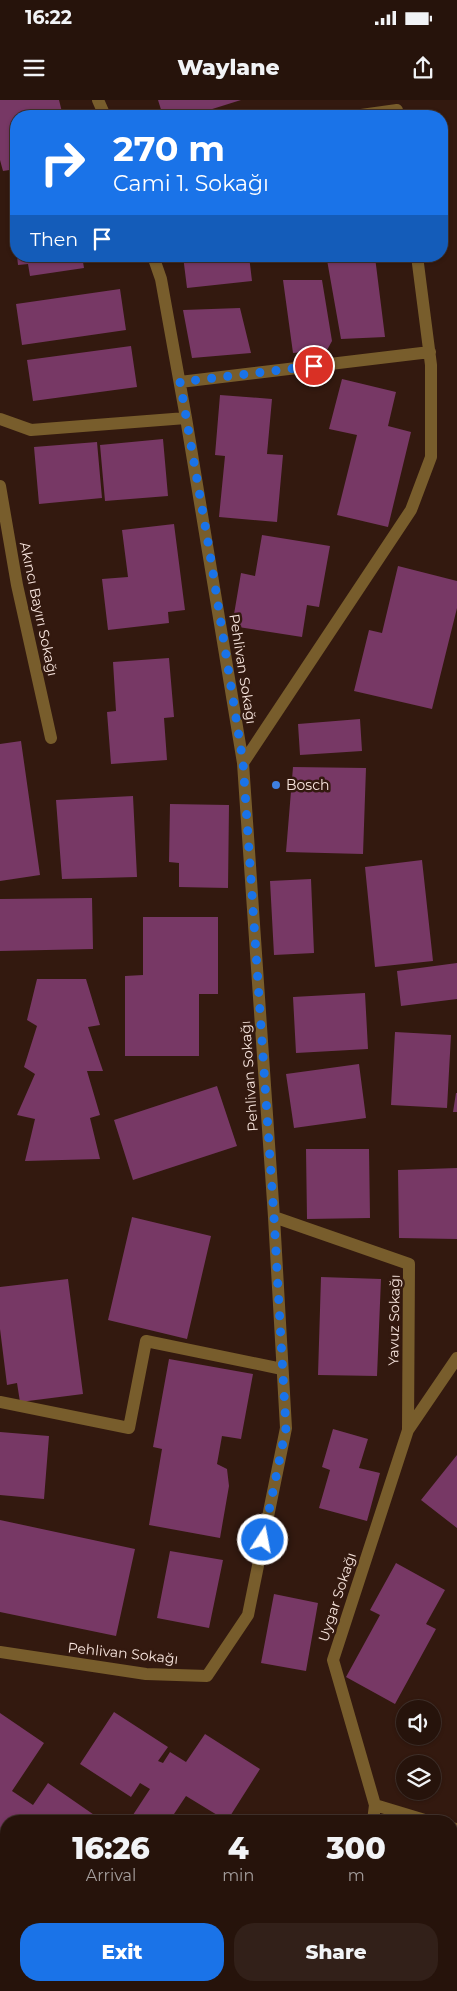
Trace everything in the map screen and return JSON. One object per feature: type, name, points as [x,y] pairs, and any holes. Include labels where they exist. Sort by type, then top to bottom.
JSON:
[{"type":"street","name":"Pehlivan Sokağı","points":[[0,1652],[146,1674],[208,1676],[248,1615],[286,1428],[274,1217],[243,762],[180,382],[161,279],[155,262]]},
{"type":"street","points":[[243,762],[410,510],[431,457],[430,352],[418,262]]},
{"type":"street","points":[[180,382],[430,352]]},
{"type":"street","points":[[0,419],[31,430],[186,418]]},
{"type":"street","name":"Akıncı Bayırı Sokağı","points":[[0,486],[17,585],[51,738]]},
{"type":"street","name":"Yavuz Sokağı","points":[[274,1217],[409,1264],[408,1430]]},
{"type":"street","points":[[0,1402],[128,1428],[146,1341],[282,1369]]},
{"type":"street","name":"Uygar Sokağı","points":[[376,1805],[333,1660],[408,1430],[457,1358]]},
{"type":"street","points":[[374,1815],[376,1805],[408,1815]]},
{"type":"building","points":[[0,100],[59,100],[62,110],[10,110],[10,170],[3,171],[0,160]]},
{"type":"building","points":[[158,100],[241,100],[209,110],[161,110]]},
{"type":"building","points":[[18,262],[83,262],[84,268],[30,276],[28,264],[18,265]]},
{"type":"building","points":[[184,262],[250,262],[252,281],[187,288]]},
{"type":"building","points":[[327,262],[376,262],[385,337],[341,339]]},
{"type":"building","points":[[283,280],[322,280],[332,341],[327,350],[293,353]]},
{"type":"building","points":[[120,289],[126,330],[22,345],[16,304]]},
{"type":"building","points":[[240,308],[251,353],[192,358],[183,310]]},
{"type":"building","points":[[131,346],[137,387],[33,401],[27,360]]},
{"type":"building","points":[[342,379],[396,392],[388,426],[411,432],[388,527],[337,515],[357,435],[329,429]]},
{"type":"building","points":[[220,395],[272,399],[267,454],[283,455],[277,522],[219,517],[225,456],[215,455]]},
{"type":"building","points":[[163,439],[168,496],[105,501],[100,445]]},
{"type":"building","points":[[97,442],[102,498],[39,504],[34,447]]},
{"type":"building","points":[[174,524],[185,610],[168,612],[169,623],[108,630],[102,579],[128,577],[122,530]]},
{"type":"building","points":[[262,535],[330,546],[319,607],[307,605],[302,637],[232,626],[241,573],[255,576]]},
{"type":"building","points":[[398,566],[457,581],[457,608],[432,709],[354,691],[369,630],[382,633]]},
{"type":"building","points":[[169,658],[174,717],[164,718],[167,760],[111,764],[107,712],[116,711],[113,662]]},
{"type":"building","points":[[360,719],[362,751],[300,755],[298,724]]},
{"type":"building","points":[[21,741],[40,875],[0,881],[0,744]]},
{"type":"building","points":[[293,767],[366,768],[363,854],[286,852]]},
{"type":"building","points":[[133,796],[137,877],[62,879],[56,800]]},
{"type":"building","points":[[170,804],[229,805],[228,888],[179,887],[179,863],[169,862]]},
{"type":"building","points":[[422,860],[433,961],[375,967],[365,867]]},
{"type":"building","points":[[311,879],[314,953],[274,955],[270,881]]},
{"type":"building","points":[[92,898],[93,949],[0,951],[0,899]]},
{"type":"building","points":[[143,917],[218,917],[218,994],[199,994],[199,1056],[125,1056],[125,976],[143,975]]},
{"type":"building","points":[[457,963],[457,999],[401,1006],[397,971]]},
{"type":"building","points":[[37,979],[86,979],[100,1025],[88,1027],[103,1071],[87,1071],[100,1115],[90,1118],[100,1159],[25,1161],[35,1119],[17,1115],[35,1074],[24,1067],[37,1026],[27,1020]]},
{"type":"building","points":[[365,993],[368,1049],[296,1053],[293,997]]},
{"type":"building","points":[[395,1032],[451,1035],[447,1108],[391,1105]]},
{"type":"building","points":[[359,1064],[366,1118],[294,1128],[286,1074]]},
{"type":"building","points":[[217,1086],[237,1146],[133,1180],[114,1120]]},
{"type":"building","points":[[456,1093],[457,1112],[453,1112]]},
{"type":"building","points":[[306,1149],[369,1149],[370,1218],[307,1219]]},
{"type":"building","points":[[457,1168],[457,1239],[399,1238],[398,1170]]},
{"type":"building","points":[[132,1217],[211,1236],[187,1339],[108,1320]]},
{"type":"building","points":[[321,1277],[381,1279],[377,1376],[318,1375]]},
{"type":"building","points":[[68,1279],[83,1394],[20,1402],[17,1383],[7,1385],[0,1329],[0,1287]]},
{"type":"building","points":[[169,1359],[253,1374],[241,1439],[222,1436],[217,1464],[227,1469],[229,1486],[220,1538],[149,1525],[162,1449],[153,1447]]},
{"type":"building","points":[[333,1429],[368,1439],[359,1468],[380,1473],[367,1521],[319,1508],[330,1470],[322,1467]]},
{"type":"building","points":[[0,1432],[49,1436],[44,1499],[0,1495]]},
{"type":"building","points":[[457,1455],[457,1528],[421,1500]]},
{"type":"building","points":[[0,1520],[135,1549],[116,1636],[0,1612]]},
{"type":"building","points":[[170,1551],[223,1560],[209,1628],[157,1618]]},
{"type":"building","points":[[396,1563],[445,1590],[426,1624],[436,1629],[395,1704],[346,1677],[380,1615],[370,1610]]},
{"type":"building","points":[[274,1594],[318,1603],[306,1671],[261,1663]]},
{"type":"building","points":[[114,1712],[168,1747],[158,1761],[163,1763],[170,1752],[186,1762],[205,1734],[260,1769],[231,1815],[217,1815],[186,1796],[173,1815],[133,1815],[150,1789],[140,1783],[131,1797],[80,1764]]},
{"type":"building","points":[[0,1713],[44,1743],[12,1791],[33,1805],[48,1783],[94,1815],[0,1815]]},
{"type":"place","name":"Bosch","points":[[276,785]]},
{"type":"route","points":[[263,1540],[286,1428],[274,1217],[243,762],[180,382],[314,366]]}]
